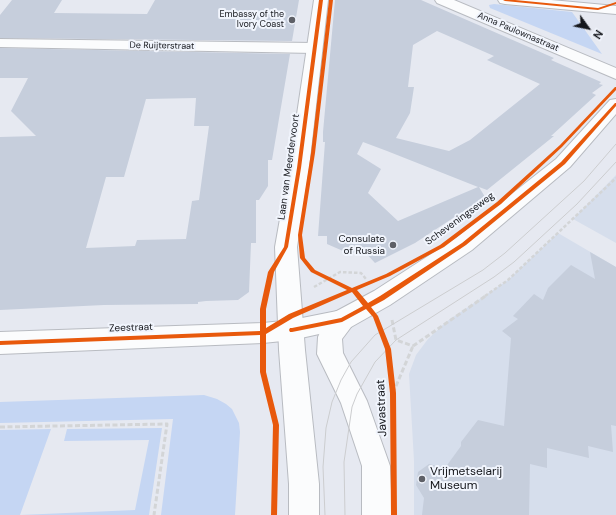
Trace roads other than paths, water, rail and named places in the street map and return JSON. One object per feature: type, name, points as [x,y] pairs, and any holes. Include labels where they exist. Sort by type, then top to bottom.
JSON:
[{"type":"street","name":"Laan van Meerdervoort","points":[[292,330],[286,247],[299,168],[321,0]]},
{"type":"street","name":"Anna Paulownastraat","points":[[442,0],[616,74]]},
{"type":"street","points":[[505,0],[616,10]]},
{"type":"street","name":"De Ruijterstraat","points":[[0,43],[314,48]]},
{"type":"street","name":"Scheveningseweg","points":[[292,330],[342,320],[360,298],[464,244],[563,163],[616,104]]},
{"type":"street","name":"Javastraat","points":[[342,320],[330,337],[330,354],[354,401],[376,466],[377,515]]},
{"type":"street","points":[[292,330],[292,350],[304,484],[304,515]]},
{"type":"street","name":"Zeestraat","points":[[0,343],[263,333],[292,330]]},
{"type":"tram line","points":[[325,515],[323,467],[326,428],[332,402],[341,380],[351,362],[375,335],[483,270],[505,253],[584,181],[616,144]]},
{"type":"tram line","points":[[345,515],[344,462],[352,407],[357,394],[375,362],[396,340],[494,277],[514,262],[577,204],[616,162]]},
{"type":"place","name":"Embassy of the Ivory Coast","points":[[292,20]]},
{"type":"place","name":"Consulate of Russia","points":[[393,245]]},
{"type":"place","name":"Vrijmetselarij Museum","points":[[422,479]]}]
